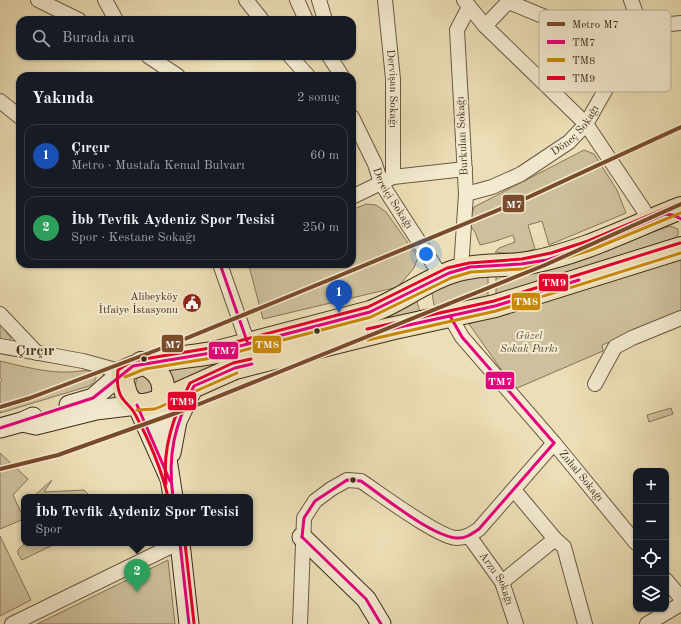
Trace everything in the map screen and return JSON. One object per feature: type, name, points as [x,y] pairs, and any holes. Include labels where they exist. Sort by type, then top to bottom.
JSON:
[{"type":"main road","points":[[0,428],[93,398],[132,368],[194,357],[375,310],[388,305],[444,276],[480,265],[532,263],[584,247],[669,216]]},
{"type":"main road","points":[[656,257],[681,238]]},
{"type":"main road","points":[[22,422],[36,425],[96,410],[145,405],[161,401],[235,368],[495,306],[681,248]]},
{"type":"main road","points":[[444,276],[425,293],[425,298],[430,308],[445,317]]},
{"type":"main road","points":[[170,479],[137,405],[130,401],[126,394],[122,379],[132,368],[150,367],[162,378],[164,387],[160,415],[172,494]]},
{"type":"main road","points":[[170,479],[171,448],[177,421],[194,386]]},
{"type":"main road","points":[[302,537],[366,599],[381,624]]},
{"type":"main road","points":[[179,546],[189,624]]},
{"type":"street","points":[[38,0],[71,16]]},
{"type":"street","points":[[105,0],[114,16]]},
{"type":"street","points":[[246,0],[259,16]]},
{"type":"street","points":[[297,0],[304,16]]},
{"type":"street","name":"Dervişan Sokağı","points":[[385,0],[393,79],[387,180]]},
{"type":"street","points":[[631,0],[635,10]]},
{"type":"street","points":[[322,1],[324,16]]},
{"type":"street","points":[[485,26],[509,1],[539,14]]},
{"type":"street","points":[[467,4],[485,26],[539,78]]},
{"type":"street","name":"Burkulan Sokağı","points":[[444,276],[466,194],[457,30],[467,4]]},
{"type":"street","points":[[671,24],[681,23]]},
{"type":"street","points":[[154,60],[172,72]]},
{"type":"street","points":[[294,60],[304,72]]},
{"type":"street","points":[[332,60],[340,72]]},
{"type":"street","points":[[337,60],[341,72]]},
{"type":"street","points":[[553,92],[586,124],[643,209],[669,216]]},
{"type":"street","name":"Döneç Sokağı","points":[[466,194],[492,187],[521,174],[569,142],[586,124],[604,92]]},
{"type":"street","points":[[0,101],[16,114]]},
{"type":"street","name":"Dereiçi Sokağı","points":[[356,125],[375,164],[387,180],[444,276]]},
{"type":"street","points":[[356,192],[387,180],[465,169]]},
{"type":"street","points":[[221,268],[248,344]]},
{"type":"street","points":[[0,314],[38,353]]},
{"type":"street","name":"Zuhal Sokağı","points":[[445,317],[554,443],[633,540]]},
{"type":"street","points":[[595,384],[615,347],[632,338],[681,318]]},
{"type":"street","points":[[0,346],[83,362],[132,368]]},
{"type":"street","points":[[300,624],[302,537],[304,518],[315,501],[331,489],[347,480],[361,481],[439,532],[456,538],[469,536],[479,529],[554,443]]},
{"type":"street","points":[[514,490],[555,540],[564,547],[585,624]]},
{"type":"street","name":"Arzu Sokağı","points":[[469,536],[502,582],[516,624]]},
{"type":"street","points":[[502,582],[555,540]]},
{"type":"street","points":[[12,624],[173,546]]},
{"type":"street","points":[[669,584],[681,598]]},
{"type":"street","points":[[647,624],[681,604]]},
{"type":"green space","points":[[584,150],[594,154],[617,190],[626,213],[549,245],[542,221],[528,225],[535,249],[525,252],[495,252],[499,248],[515,242],[513,235],[480,245],[475,232],[469,224],[474,207]]},
{"type":"green space","points":[[366,204],[376,205],[386,212],[418,257],[414,268],[398,287],[263,319],[250,268],[356,268],[356,208]]},
{"type":"green space","points":[[670,226],[678,229],[678,235],[675,239],[496,297],[496,274],[614,245]]},
{"type":"green space","name":"Güzel Sokak Parkı","points":[[681,247],[681,315],[602,345],[603,351],[515,389],[469,324]]},
{"type":"green space","points":[[488,273],[488,298],[438,307],[434,305],[432,293],[441,284]]},
{"type":"green space","points":[[416,298],[419,309],[422,312],[326,336]]},
{"type":"green space","points":[[0,324],[11,338],[10,342],[0,342]]},
{"type":"green space","points":[[218,358],[221,364],[174,384],[166,366]]},
{"type":"green space","points":[[0,361],[34,369],[60,372],[90,371],[96,374],[96,379],[86,387],[0,413],[0,383],[2,380],[0,378]]},
{"type":"green space","points":[[152,371],[153,395],[141,394],[135,388],[137,376]]},
{"type":"green space","points":[[671,408],[673,414],[649,422],[647,415]]},
{"type":"green space","points":[[0,453],[28,479],[13,495],[21,512],[21,520],[0,529]]},
{"type":"green space","points":[[52,480],[44,492],[84,490],[88,494],[36,494]]},
{"type":"green space","points":[[0,536],[31,600],[0,616]]},
{"type":"green space","points":[[22,546],[51,546],[22,560],[18,554],[18,550]]},
{"type":"green space","points":[[168,560],[175,624],[37,624]]},
{"type":"metro line","name":"M7","points":[[0,407],[30,398],[165,347],[341,275],[520,201],[681,127]]},
{"type":"metro line","name":"M7","points":[[0,469],[58,455],[187,409],[545,265],[681,204]]},
{"type":"transit line","name":"TM9","points":[[167,494],[154,454],[145,434],[133,411],[121,397],[119,391],[118,370],[132,361],[216,347],[368,307],[447,268],[469,263],[522,259],[551,253],[588,241],[679,203]]},
{"type":"transit line","name":"TM8","points":[[125,377],[145,369],[218,357],[371,317],[451,278],[471,272],[523,269],[553,262],[591,250],[681,213]]},
{"type":"transit line","name":"TM7","points":[[0,428],[93,398],[133,366],[217,352],[370,312],[449,273],[470,267],[521,264],[547,260],[599,243],[665,214],[673,215],[681,219]]},
{"type":"transit line","name":"TM9","points":[[367,329],[494,301],[680,243]]},
{"type":"transit line","name":"TM8","points":[[368,340],[496,311],[681,253]]},
{"type":"transit line","name":"TM7","points":[[221,268],[248,344]]},
{"type":"transit line","name":"TM7","points":[[368,334],[495,306],[579,280]]},
{"type":"transit line","name":"TM7","points":[[450,316],[462,337],[554,443]]},
{"type":"transit line","name":"TM9","points":[[166,484],[165,470],[170,432],[190,383],[233,363],[251,359]]},
{"type":"transit line","name":"TM7","points":[[173,494],[171,467],[174,440],[177,427],[194,386],[235,368],[252,364]]},
{"type":"transit line","name":"TM8","points":[[137,410],[155,409],[237,373]]},
{"type":"transit line","name":"TM7","points":[[137,405],[170,481]]},
{"type":"transit line","name":"TM7","points":[[302,537],[304,518],[315,501],[347,480],[361,481],[407,514],[433,530],[456,538],[465,537],[479,529],[554,443]]},
{"type":"transit line","name":"TM7","points":[[302,537],[366,599],[381,624]]},
{"type":"transit line","name":"TM7","points":[[180,546],[189,624]]},
{"type":"transit line","name":"TM9","points":[[185,546],[194,623]]},
{"type":"place","name":"Alibeyköy İtfaiye İstasyonu","points":[[192,303]]},
{"type":"place","name":"Çırçır","points":[[339,313]]},
{"type":"place","name":"İbb Tevfik Aydeniz Spor Tesisi","points":[[137,592]]},
{"type":"district","name":"Çırçır","points":[[35,351]]}]
